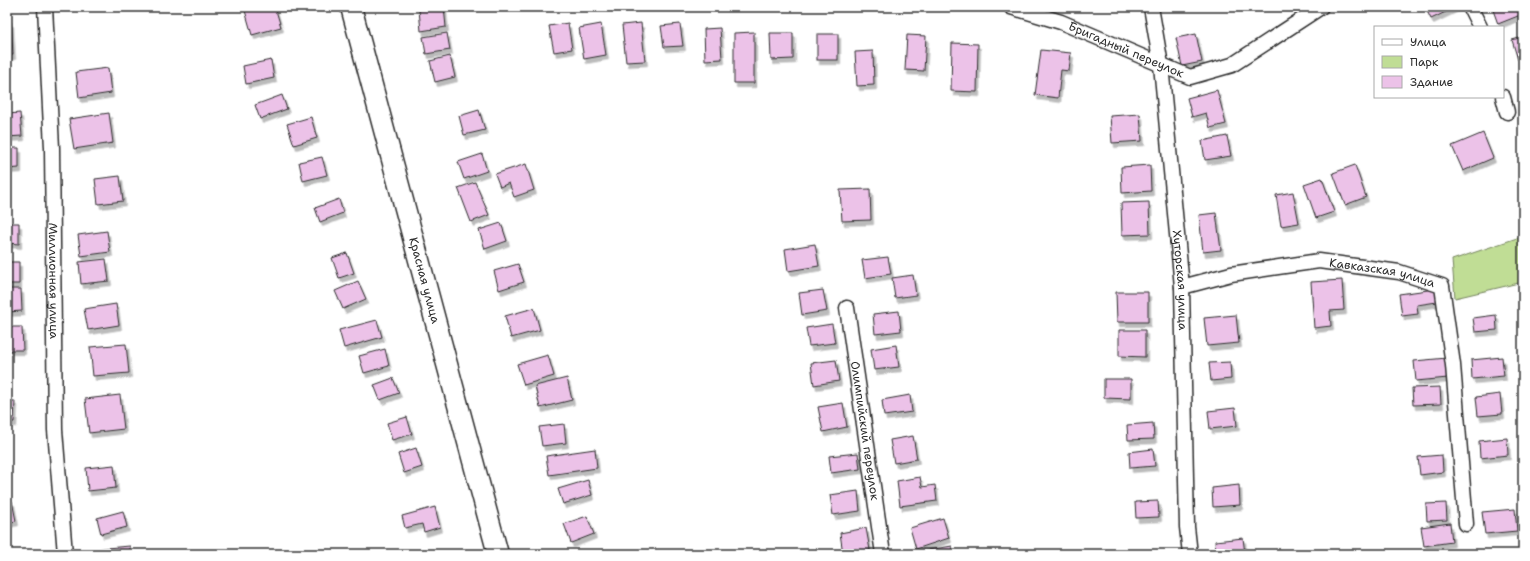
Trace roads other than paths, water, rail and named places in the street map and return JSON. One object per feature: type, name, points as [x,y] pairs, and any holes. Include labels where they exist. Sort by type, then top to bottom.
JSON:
[{"type":"main road","name":"Красная улица","points":[[351,7],[498,554]]},
{"type":"street","name":"Миллионная улица","points":[[45,7],[52,148],[55,430],[65,554]]},
{"type":"street","name":"Бригадный переулок","points":[[1011,7],[1062,22],[1190,77],[1232,65],[1320,7]]},
{"type":"street","name":"Хуторская улица","points":[[1151,7],[1161,65],[1182,287],[1187,527],[1190,554]]},
{"type":"street","points":[[1470,7],[1480,26]]},
{"type":"street","points":[[1503,98],[1507,112]]},
{"type":"street","name":"Кавказская улица","points":[[1182,287],[1231,274],[1319,261],[1398,272],[1442,286],[1452,364],[1466,524]]},
{"type":"street","name":"Олимпийский переулок","points":[[847,308],[883,554]]}]
